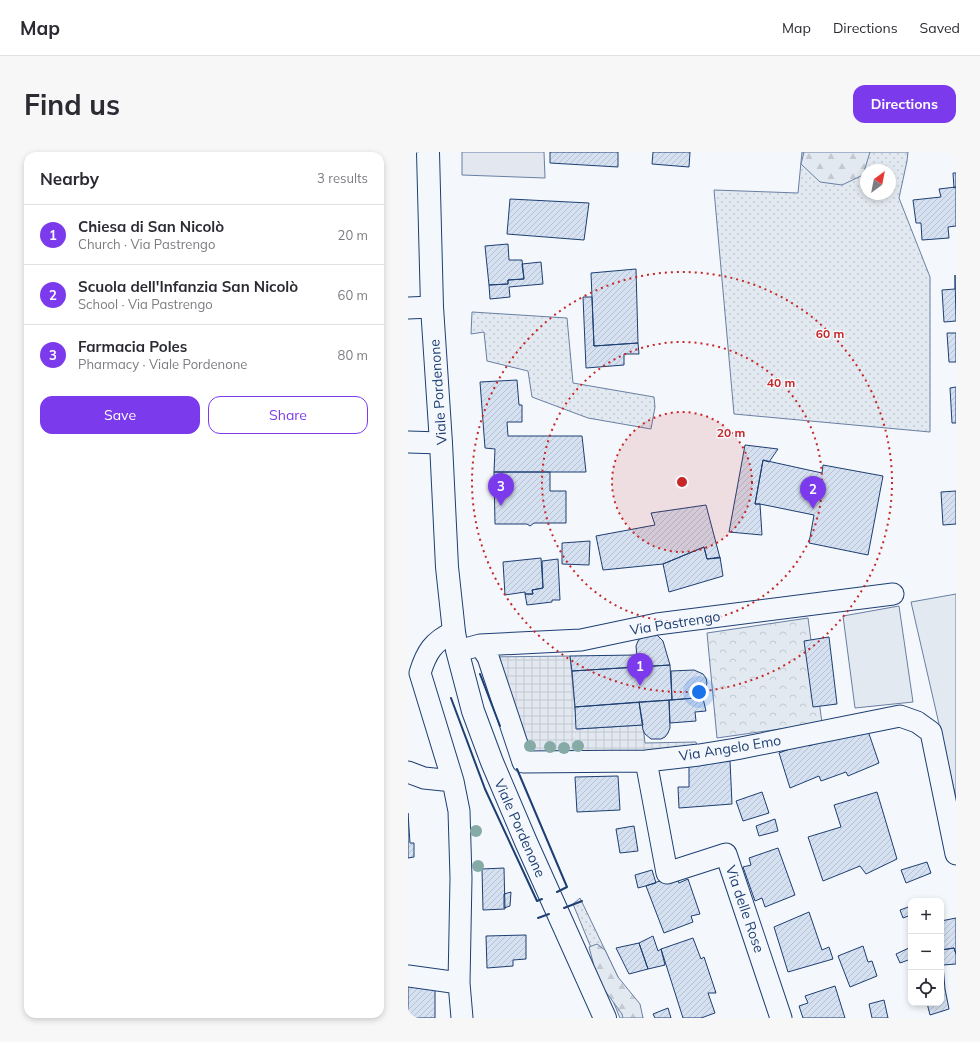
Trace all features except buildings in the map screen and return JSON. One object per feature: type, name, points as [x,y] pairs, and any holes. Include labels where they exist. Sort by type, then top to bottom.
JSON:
[{"type":"main road","name":"Viale Pordenone","points":[[428,152],[432,307],[447,567],[455,641],[473,711],[492,762],[526,842],[605,1018]]},
{"type":"street","points":[[408,308],[432,307]]},
{"type":"street","points":[[408,442],[441,443]]},
{"type":"street","name":"Via Pastrengo","points":[[455,641],[480,645],[581,640],[657,624],[894,594]]},
{"type":"street","points":[[455,641],[440,641],[430,648],[425,657],[420,673],[454,780],[459,811],[461,870],[459,984],[462,1018]]},
{"type":"street","name":"Via Angelo Emo","points":[[480,645],[488,657],[523,762],[646,760],[736,749],[900,716],[917,722],[931,732],[956,854]]},
{"type":"street","name":"Via delle Rose","points":[[646,760],[667,872],[726,854],[781,1018]]},
{"type":"street","points":[[408,772],[424,778],[454,780]]},
{"type":"street","points":[[408,976],[459,984]]},
{"type":"green space","points":[[802,152],[908,152],[899,198],[930,277],[930,432],[734,414],[714,190],[798,193]]},
{"type":"green space","points":[[804,152],[870,152],[866,164],[860,164],[860,176],[842,185],[820,182],[801,164]]},
{"type":"green space","points":[[472,312],[567,318],[573,383],[654,397],[655,407],[651,429],[588,418],[532,397],[528,371],[487,361],[484,332],[471,334]]},
{"type":"green space","points":[[956,594],[956,798],[911,602]]},
{"type":"green space","points":[[899,606],[913,702],[855,708],[843,616]]},
{"type":"green space","points":[[808,618],[822,723],[717,738],[707,633]]},
{"type":"green space","points":[[580,898],[618,977],[643,1018],[620,1018],[573,904]]},
{"type":"green space","points":[[597,944],[605,950],[618,977],[640,1004],[643,1018],[623,1018],[622,1014],[598,981],[589,947]]},
{"type":"shaded area","points":[[462,152],[544,152],[545,178],[462,175]]},
{"type":"shaded area","points":[[570,656],[577,729],[643,725],[645,743],[696,742],[699,755],[523,762],[488,657]]},
{"type":"wall","points":[[480,674],[500,726]]},
{"type":"wall","points":[[451,698],[485,789],[537,901],[542,899]]},
{"type":"wall","points":[[517,769],[567,887],[557,892]]},
{"type":"wall","points":[[564,908],[582,901]]},
{"type":"wall","points":[[538,918],[549,914]]},
{"type":"place","name":"Farmacia Poles","points":[[501,506]]},
{"type":"place","name":"Scuola dell'Infanzia San Nicolò","points":[[813,509]]},
{"type":"place","name":"Chiesa di San Nicolò","points":[[640,686]]}]
